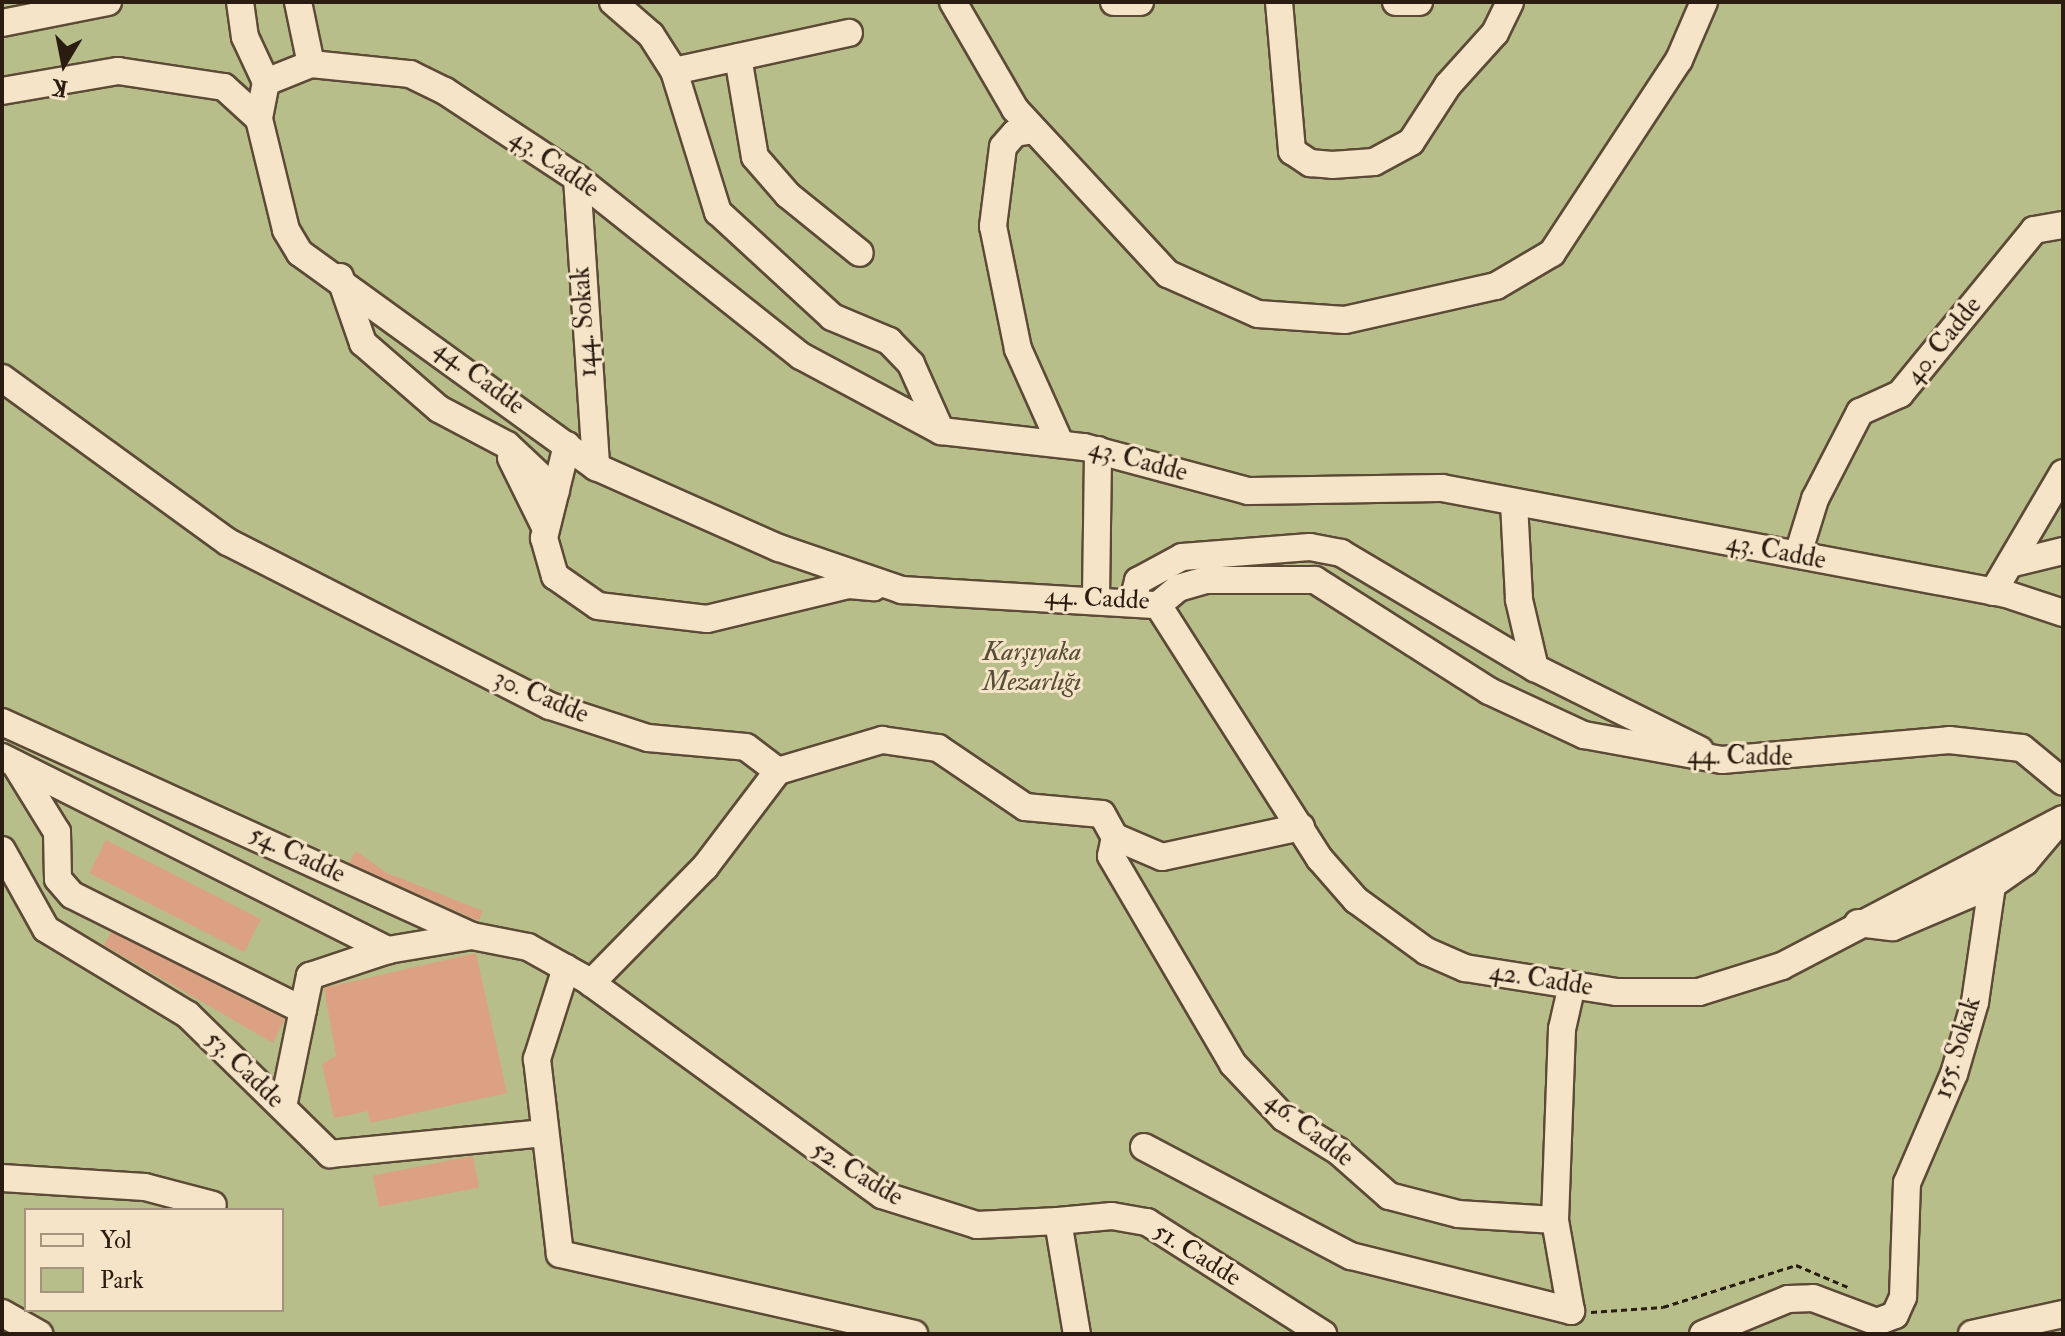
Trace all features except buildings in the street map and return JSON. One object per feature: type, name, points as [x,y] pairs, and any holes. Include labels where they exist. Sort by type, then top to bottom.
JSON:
[{"type":"lane","points":[[2,23],[108,2]]},
{"type":"lane","points":[[240,2],[245,37],[266,82],[259,119]]},
{"type":"lane","points":[[298,2],[311,64]]},
{"type":"lane","points":[[613,2],[651,35],[674,71],[718,212],[832,317],[889,341],[911,364],[941,431]]},
{"type":"lane","points":[[953,2],[1034,130],[1168,274],[1258,314],[1345,320],[1496,286],[1552,253],[1679,60],[1704,2]]},
{"type":"lane","points":[[1114,2],[1140,2]]},
{"type":"lane","points":[[1279,2],[1292,151],[1310,163],[1332,165],[1374,162],[1411,142],[1448,85],[1495,33],[1510,2]]},
{"type":"lane","points":[[1396,2],[1419,2]]},
{"type":"lane","points":[[674,71],[849,33]]},
{"type":"lane","points":[[738,57],[755,157],[788,195],[860,253]]},
{"type":"lane","name":"43. Cadde","points":[[266,82],[311,64],[410,74],[577,178],[801,356],[941,431],[1098,450],[1248,491],[1442,488],[1993,592],[2063,613]]},
{"type":"lane","points":[[2,91],[118,71],[224,87],[259,119]]},
{"type":"lane","name":"44. Cadde","points":[[259,119],[286,230],[300,253],[340,277],[596,467],[779,548],[902,590],[1146,603],[1178,588],[1206,580],[1315,580],[1489,691],[1584,735],[1722,760],[1949,740],[2022,748],[2063,782]]},
{"type":"lane","points":[[1034,130],[1015,133],[1003,147],[993,226],[1018,349],[1060,443]]},
{"type":"lane","name":"144. Sokak","points":[[577,178],[596,467]]},
{"type":"lane","name":"40. Cadde","points":[[1798,554],[1815,499],[1860,412],[1900,394],[2034,230],[2063,225]]},
{"type":"lane","points":[[340,277],[363,343],[439,409],[498,440],[556,491]]},
{"type":"lane","name":"30. Cadde","points":[[2,378],[228,542],[550,706],[648,738],[746,747],[778,771]]},
{"type":"lane","points":[[498,440],[546,529],[555,576],[598,606],[656,618],[707,619],[849,585],[902,590]]},
{"type":"lane","points":[[546,529],[567,445]]},
{"type":"lane","points":[[1096,598],[1098,450]]},
{"type":"lane","points":[[1993,592],[2063,473]]},
{"type":"lane","points":[[1514,503],[1519,600],[1535,668]]},
{"type":"lane","points":[[1146,603],[1138,581],[1182,557],[1310,547],[1341,553],[1535,668],[1722,760]]},
{"type":"lane","points":[[2010,564],[2063,551]]},
{"type":"lane","name":"42. Cadde","points":[[1146,603],[1301,827],[1356,900],[1426,951],[1465,968],[1572,985],[1699,992],[1782,966],[1858,923],[2061,820]]},
{"type":"lane","name":"54. Cadde","points":[[2,722],[472,936],[528,947],[591,983]]},
{"type":"lane","points":[[591,983],[705,867],[778,771],[882,740],[938,748],[1025,807],[1102,814],[1115,837],[1162,857],[1301,827]]},
{"type":"lane","points":[[9,761],[388,950]]},
{"type":"lane","points":[[9,761],[57,832],[58,879],[72,895],[303,1010]]},
{"type":"lane","points":[[1858,923],[1893,927],[1992,885],[2025,862],[2061,820]]},
{"type":"lane","name":"46. Cadde","points":[[1115,837],[1111,856],[1233,1064],[1284,1118],[1338,1151],[1389,1196],[1458,1214],[1555,1220]]},
{"type":"lane","name":"53. Cadde","points":[[2,850],[46,929],[188,1015],[330,1154],[544,1133]]},
{"type":"lane","name":"155. Sokak","points":[[1879,1323],[1903,1297],[1907,1183],[1954,1074],[1975,1002],[1992,885]]},
{"type":"lane","points":[[283,1107],[310,976],[388,950],[472,936]]},
{"type":"lane","points":[[566,968],[537,1059],[560,1254],[914,1334]]},
{"type":"lane","name":"52. Cadde","points":[[591,983],[882,1195],[977,1225],[1058,1221]]},
{"type":"lane","points":[[1144,1147],[1351,1256],[1571,1311],[1555,1220],[1562,1029],[1572,985]]},
{"type":"lane","points":[[2,1178],[145,1187],[213,1205]]},
{"type":"lane","name":"51. Cadde","points":[[1058,1221],[1112,1216],[1147,1222],[1323,1334]]},
{"type":"lane","points":[[1058,1221],[1077,1334]]},
{"type":"lane","points":[[1703,1334],[1788,1299],[1813,1298],[1879,1323]]},
{"type":"lane","points":[[2,1313],[39,1334]]},
{"type":"lane","points":[[1972,1334],[2054,1321]]},
{"type":"path","points":[[1571,1311],[1663,1307],[1796,1265],[1860,1293],[1879,1323]]},
{"type":"green space","name":"Karşıyaka Mezarlığı","points":[[2,2],[2063,2],[2063,1334],[2,1334]]}]
